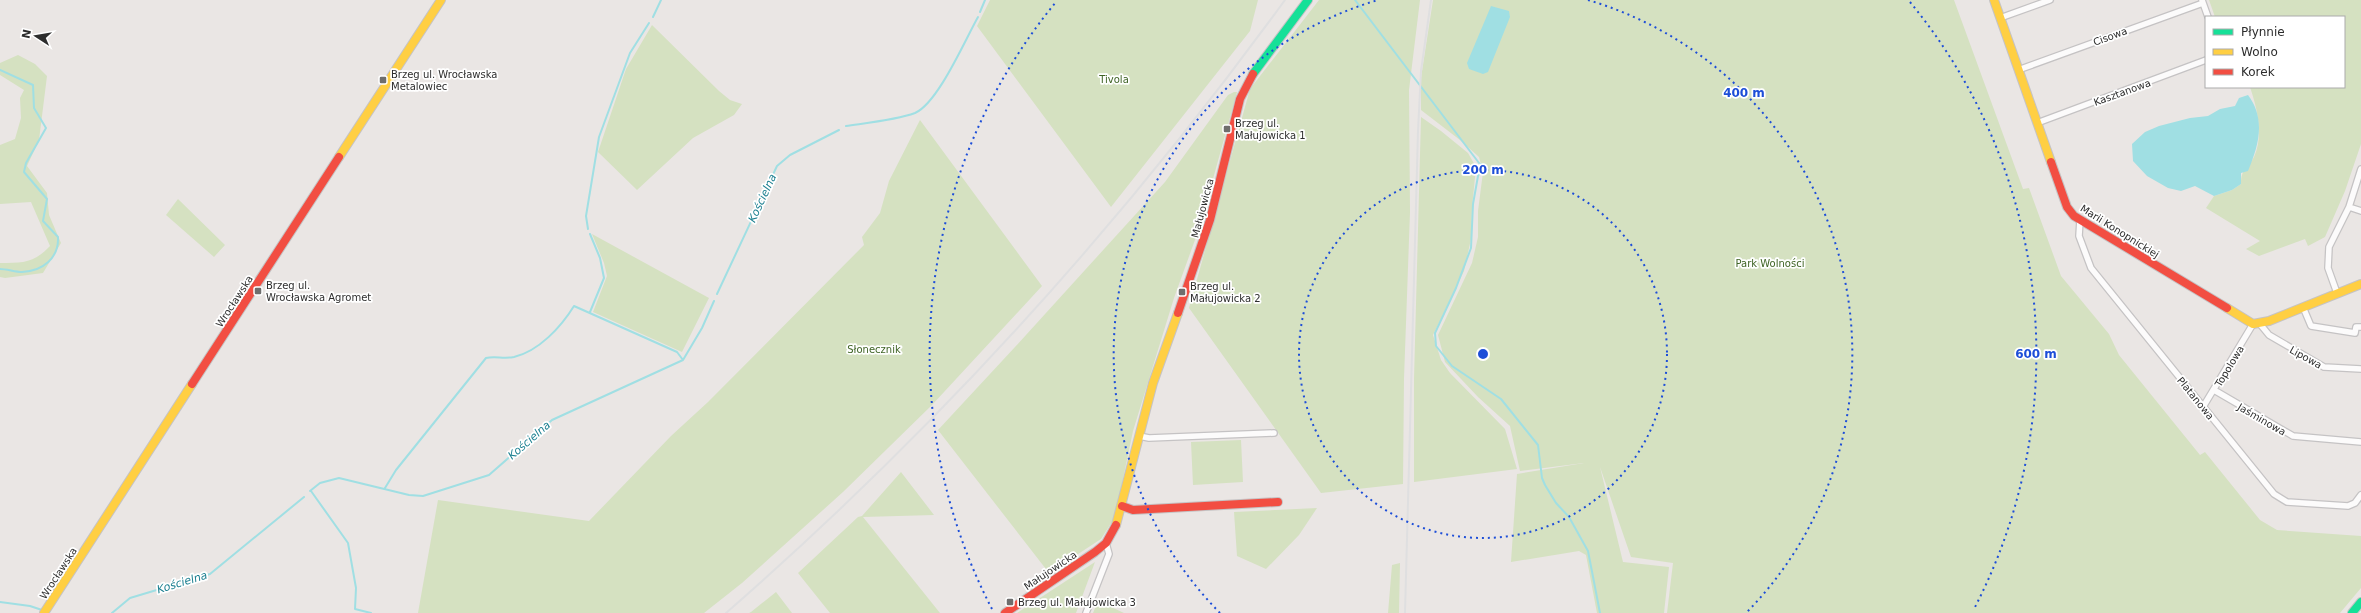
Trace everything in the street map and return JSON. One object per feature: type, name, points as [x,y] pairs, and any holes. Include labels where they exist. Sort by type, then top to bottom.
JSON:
[{"type":"street","name":"Wrocławska","points":[[45,610],[441,0]]},
{"type":"street","name":"Małujowicka","points":[[1005,613],[1106,543],[1115,529],[1153,383],[1210,220],[1242,94],[1256,68],[1308,0]]},
{"type":"street","name":"Marii Konopnickiej","points":[[1994,0],[2067,207],[2080,220],[2257,324]]},
{"type":"street","points":[[2000,18],[2050,0]]},
{"type":"street","points":[[2202,1],[2208,16]]},
{"type":"street","name":"Cisowa","points":[[2018,70],[2202,1]]},
{"type":"street","name":"Kasztanowa","points":[[2037,123],[2205,60]]},
{"type":"street","points":[[2337,293],[2328,268],[2329,247],[2349,207],[2361,168]]},
{"type":"street","points":[[2349,207],[2361,211]]},
{"type":"street","name":"Platanowa","points":[[2080,220],[2079,236],[2092,268],[2270,490],[2281,500],[2348,506],[2355,503],[2361,495]]},
{"type":"street","points":[[2257,324],[2361,284]]},
{"type":"street","points":[[2304,307],[2311,326],[2354,334],[2356,327],[2361,327]]},
{"type":"street","name":"Lipowa","points":[[2257,324],[2269,335],[2324,368],[2361,369]]},
{"type":"street","name":"Topolowa","points":[[2203,407],[2257,324]]},
{"type":"street","name":"Jaśminowa","points":[[2214,390],[2293,436],[2361,442]]},
{"type":"street","points":[[1139,436],[1149,438],[1274,433]]},
{"type":"street","points":[[1122,506],[1133,510],[1147,510],[1278,502]]},
{"type":"street","points":[[1086,613],[1110,554],[1106,543]]},
{"type":"street","points":[[2352,613],[2361,602]]},
{"type":"green space","name":"Tivola","points":[[990,0],[1258,0],[1250,31],[1111,207],[977,26]]},
{"type":"green space","points":[[1319,0],[1420,0],[1409,90],[1410,212],[1404,379],[1403,484],[1321,493],[1189,308],[1250,89]]},
{"type":"green space","name":"Park Wolności","points":[[1433,0],[1954,0],[2023,189],[2029,188],[2061,276],[2109,334],[2119,355],[2200,455],[2205,452],[2260,520],[2277,530],[2361,536],[2361,588],[2340,613],[1667,613],[1673,563],[1631,557],[1600,467],[1623,562],[1669,567],[1664,613],[1597,613],[1586,555],[1579,551],[1511,562],[1517,474],[1584,463],[1520,471],[1510,426],[1478,397],[1445,362],[1438,335],[1472,263],[1478,237],[1478,211],[1483,172],[1479,157],[1460,140],[1421,110],[1421,78]]},
{"type":"green space","points":[[2209,0],[2361,0],[2361,144],[2345,191],[2325,237],[2308,246],[2305,239],[2259,256],[2246,249],[2260,241],[2206,208],[2214,196],[2232,190],[2241,184],[2242,175],[2252,161],[2257,149],[2259,131],[2257,113],[2250,88],[2345,88],[2345,16],[2215,16]]},
{"type":"green space","points":[[652,25],[719,91],[730,100],[742,104],[734,115],[693,138],[637,190],[598,152],[626,69]]},
{"type":"green space","points":[[18,55],[35,64],[47,76],[39,140],[27,166],[47,193],[49,215],[61,243],[43,273],[5,278],[0,277],[0,263],[28,261],[39,256],[50,246],[31,202],[0,204],[0,145],[15,139],[21,118],[20,98],[24,90],[0,75],[0,63]]},
{"type":"green space","points":[[1237,92],[1200,226],[1174,298],[1133,431],[1115,517],[1101,539],[1049,573],[938,430],[1165,182],[1228,95]]},
{"type":"green space","points":[[1421,117],[1468,153],[1476,167],[1471,239],[1464,271],[1433,335],[1441,360],[1450,373],[1505,429],[1517,469],[1414,482],[1414,379]]},
{"type":"green space","name":"Słonecznik","points":[[920,120],[1042,286],[932,405],[843,492],[742,583],[704,613],[418,613],[438,500],[589,521],[671,436],[708,402],[864,245],[862,237],[880,213],[889,181]]},
{"type":"green space","points":[[178,199],[225,245],[214,257],[166,215]]},
{"type":"green space","points":[[592,234],[709,298],[682,352],[593,312],[607,276],[604,263]]},
{"type":"green space","points":[[1241,440],[1243,482],[1193,485],[1191,442]]},
{"type":"green space","points":[[901,472],[934,515],[863,517],[940,613],[830,613],[798,573],[858,517],[862,516]]},
{"type":"green space","points":[[1317,508],[1299,535],[1266,569],[1237,556],[1234,512]]},
{"type":"green space","points":[[1095,562],[1076,613],[1017,613]]},
{"type":"green space","points":[[1400,563],[1399,613],[1388,613],[1392,565]]},
{"type":"green space","points":[[776,592],[792,613],[749,613],[751,612]]},
{"type":"green space","points":[[1098,601],[1124,613],[1093,613]]},
{"type":"water","points":[[1491,6],[1509,11],[1510,17],[1488,72],[1483,74],[1469,69],[1467,63]]},
{"type":"water","points":[[2248,95],[2254,104],[2257,113],[2259,123],[2258,142],[2248,171],[2241,173],[2241,184],[2232,190],[2214,196],[2195,186],[2181,191],[2168,188],[2147,176],[2133,161],[2132,144],[2145,132],[2159,126],[2190,118],[2208,116],[2220,109],[2235,106],[2239,98]]},
{"type":"waterway","points":[[653,17],[661,0]]},
{"type":"waterway","name":"Kościelna","points":[[980,12],[985,0]]},
{"type":"waterway","points":[[1355,0],[1479,163]]},
{"type":"waterway","name":"Kościelna","points":[[846,126],[899,118],[915,113],[924,107],[942,84],[978,17]]},
{"type":"waterway","points":[[588,229],[586,216],[599,137],[630,53],[649,23]]},
{"type":"waterway","name":"Kościelna","points":[[0,70],[33,85],[34,108],[46,128],[26,163],[24,172],[47,199],[43,221],[58,237],[58,244],[53,257],[43,266],[37,269],[22,272],[0,269]]},
{"type":"waterway","name":"Kościelna","points":[[717,294],[777,166],[790,155],[839,130]]},
{"type":"waterway","points":[[1481,164],[1482,167],[1478,176],[1473,204],[1471,248],[1456,288],[1435,333],[1436,346],[1452,366],[1501,399],[1538,445],[1542,478],[1545,485],[1556,503],[1569,517],[1588,551],[1600,613]]},
{"type":"waterway","points":[[590,234],[600,258],[604,278],[590,312]]},
{"type":"waterway","name":"Kościelna","points":[[310,491],[320,483],[339,478],[409,495],[423,496],[489,475],[552,420],[683,360],[702,328],[714,301]]},
{"type":"waterway","points":[[385,488],[396,470],[486,358],[514,357],[523,354],[541,344],[563,322],[574,306],[677,352],[683,360]]},
{"type":"waterway","points":[[311,491],[348,543],[356,588],[355,609],[371,613]]},
{"type":"waterway","name":"Kościelna","points":[[112,613],[130,598],[210,574],[304,497]]},
{"type":"waterway","name":"Kościelna","points":[[0,602],[30,606],[42,610]]},
{"type":"railway","points":[[726,613],[804,543],[880,471],[953,398],[1023,322],[1092,245],[1158,166],[1285,0]]},
{"type":"railway","points":[[1405,613],[1418,131],[1421,71],[1431,0]]},
{"type":"traffic: fast","points":[[1253,74],[1308,0]]},
{"type":"traffic: fast","points":[[2352,613],[2361,602]]},
{"type":"traffic: slow","points":[[339,157],[441,0]]},
{"type":"traffic: slow","points":[[1994,0],[2051,162]]},
{"type":"traffic: slow","points":[[2227,308],[2253,324],[2269,321],[2361,284]]},
{"type":"traffic: slow","points":[[1116,525],[1153,383],[1178,313]]},
{"type":"traffic: slow","points":[[44,613],[192,384]]},
{"type":"traffic: jam","points":[[1178,313],[1210,220],[1240,99],[1253,74]]},
{"type":"traffic: jam","points":[[192,384],[339,157]]},
{"type":"traffic: jam","points":[[2051,162],[2067,207],[2074,216],[2227,308]]},
{"type":"traffic: jam","points":[[1122,506],[1133,510],[1278,502]]},
{"type":"traffic: jam","points":[[1005,613],[1095,552],[1106,543],[1116,525]]},
{"type":"place","name":"Brzeg ul. Wrocławska Metalowiec","points":[[383,80]]},
{"type":"place","name":"Brzeg ul. Małujowicka 1","points":[[1227,129]]},
{"type":"place","name":"Brzeg ul. Wrocławska Agromet","points":[[258,291]]},
{"type":"place","name":"Brzeg ul. Małujowicka 2","points":[[1182,292]]},
{"type":"place","name":"Brzeg ul. Małujowicka 3","points":[[1010,602]]}]
